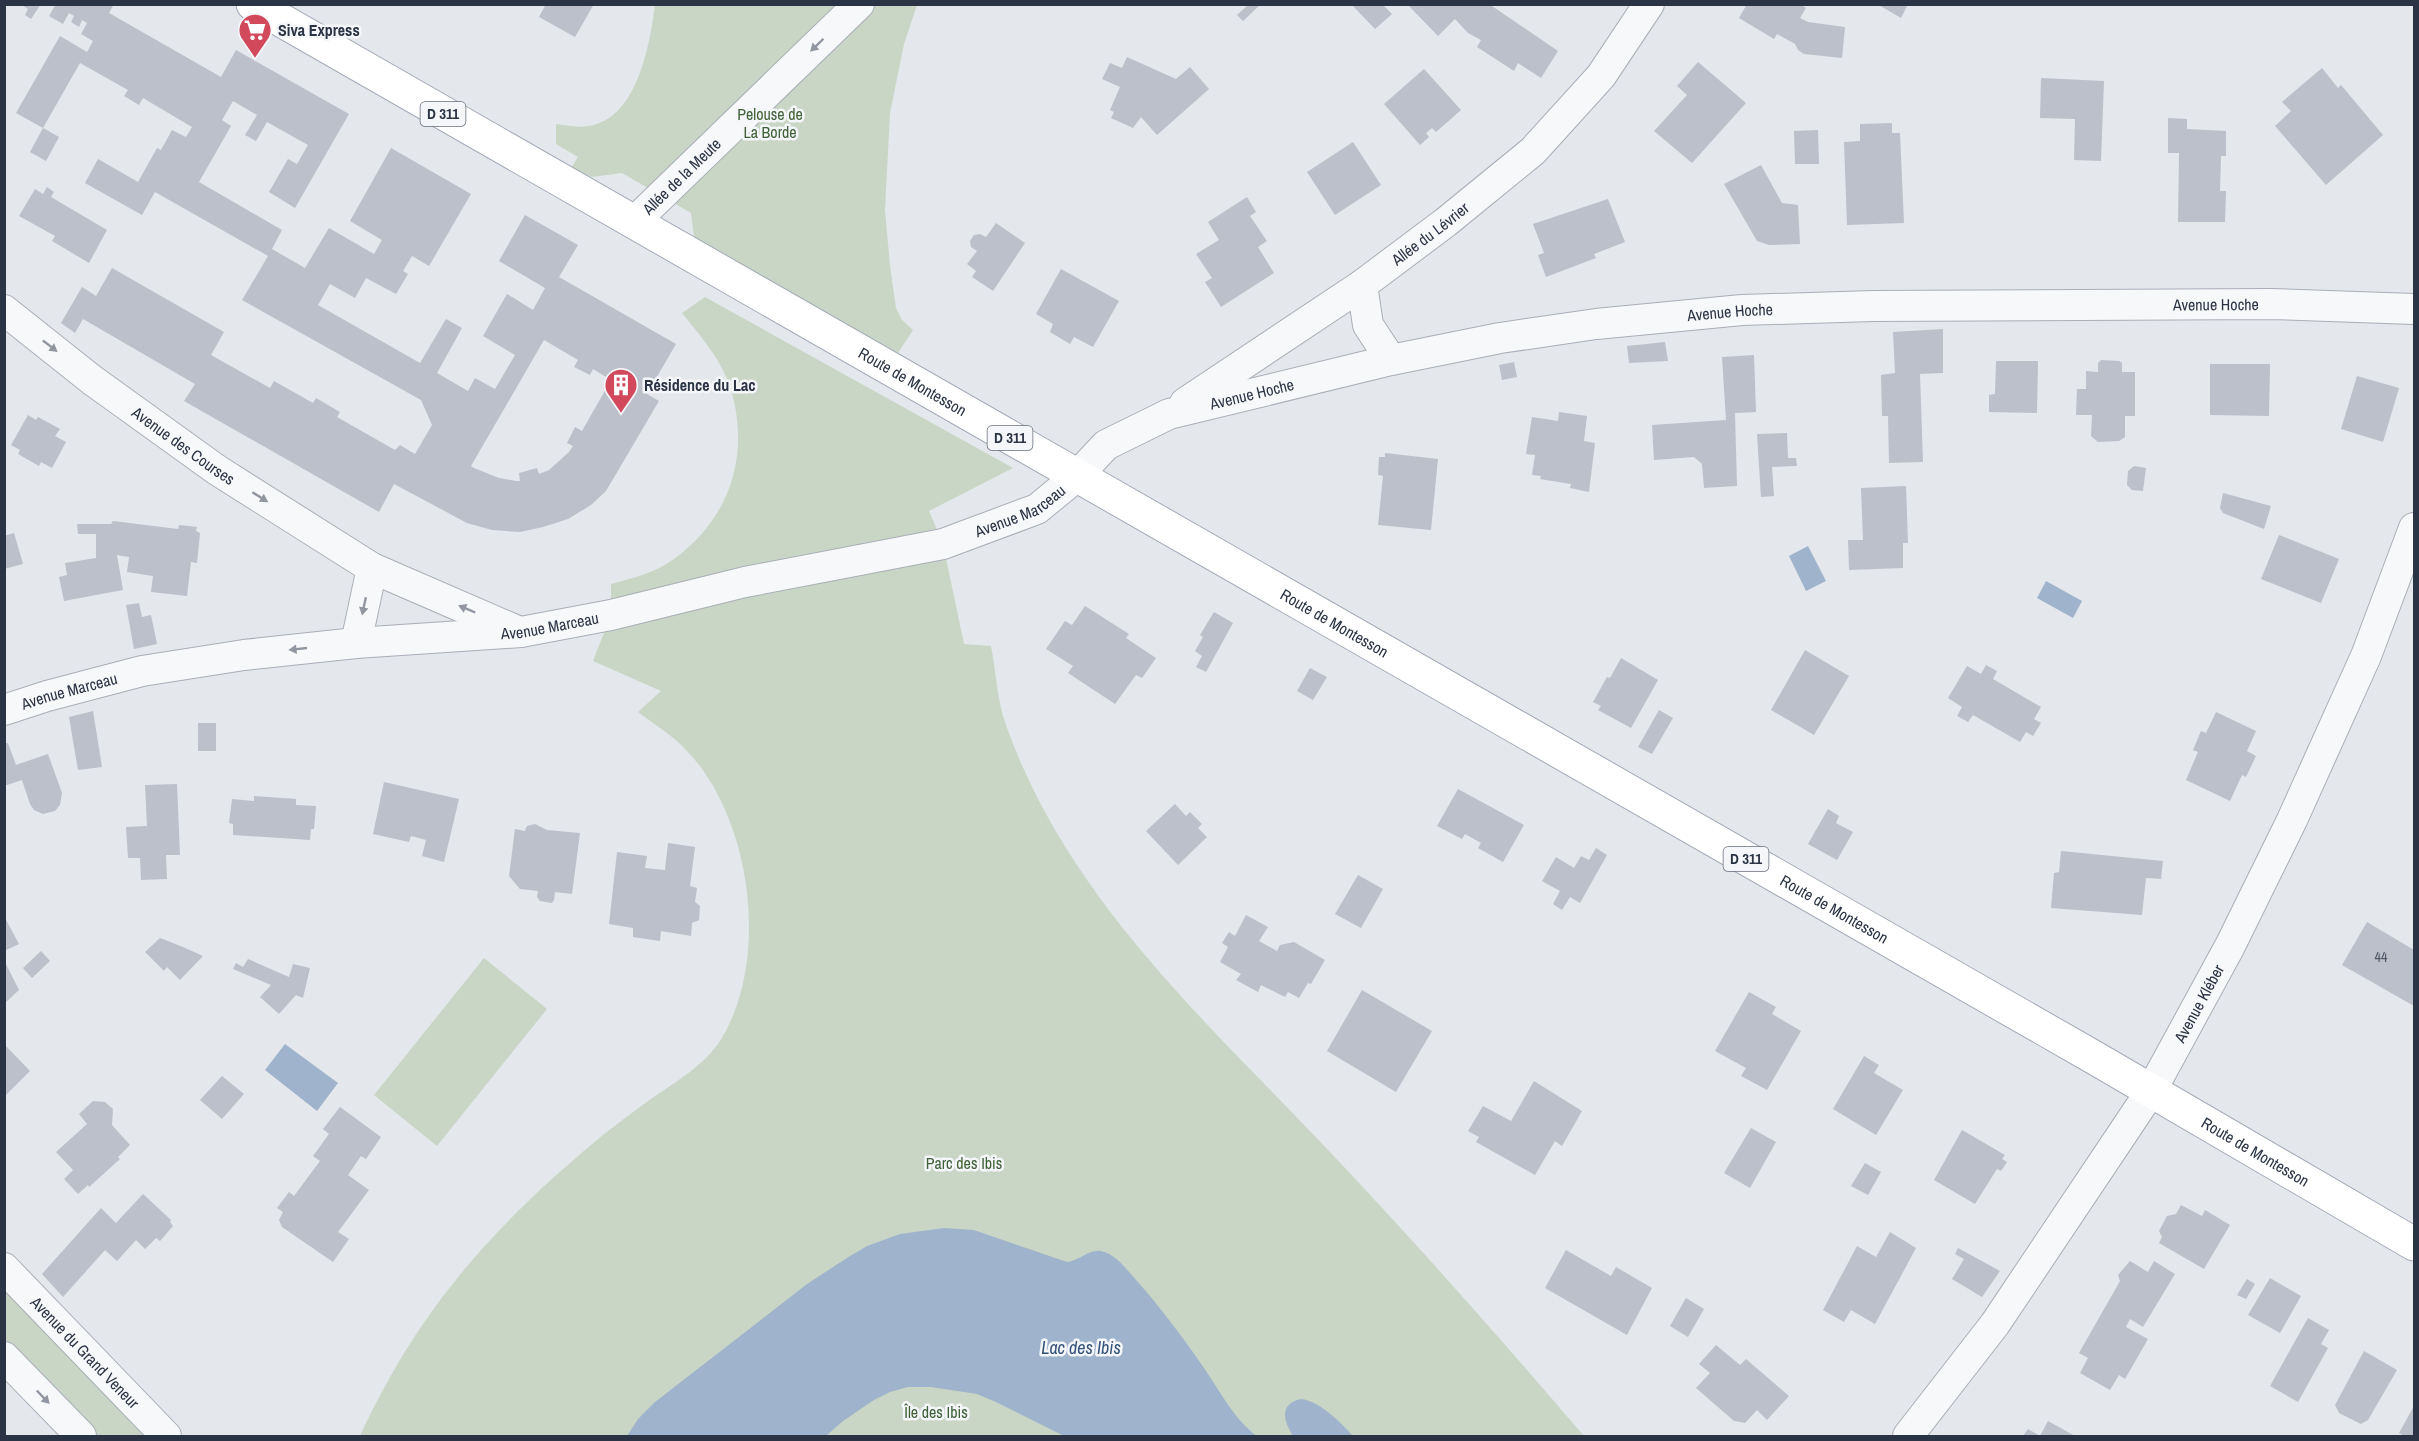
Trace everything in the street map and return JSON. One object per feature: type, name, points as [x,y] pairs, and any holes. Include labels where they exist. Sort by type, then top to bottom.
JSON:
[{"type":"main road","name":"Route de Montesson","points":[[253,4],[2415,1244]]},
{"type":"street","name":"Allée de la Meute","points":[[634,222],[859,4]]},
{"type":"street","name":"Allée du Lévrier","points":[[1169,414],[1362,285],[1446,222],[1533,151],[1601,76],[1649,4]]},
{"type":"street","points":[[1362,285],[1368,326],[1391,360]]},
{"type":"street","name":"Avenue Hoche","points":[[1076,477],[1106,445],[1169,414],[1391,360],[1500,338],[1596,324],[1742,310],[1872,306],[2271,304],[2415,309]]},
{"type":"street","name":"Avenue des Courses","points":[[4,310],[92,380],[217,470],[372,568],[521,632]]},
{"type":"street","name":"Avenue Marceau","points":[[4,710],[46,696],[142,671],[244,655],[356,643],[521,632],[611,615],[745,582],[943,544],[1037,509],[1076,477]]},
{"type":"street","name":"Avenue Kléber","points":[[1908,1437],[1995,1324],[2151,1091],[2230,946],[2292,820],[2366,656],[2415,528]]},
{"type":"street","points":[[356,643],[372,568]]},
{"type":"street","name":"Avenue du Grand Veneur","points":[[4,1268],[166,1437]]},
{"type":"street","points":[[4,1357],[81,1437]]},
{"type":"green space","name":"Pelouse de La Borde","points":[[655,5],[917,5],[904,44],[890,113],[885,210],[890,266],[896,308],[902,320],[913,330],[898,353],[709,248],[694,237],[691,213],[622,173],[592,177],[571,168],[578,157],[556,144],[556,124],[577,127],[592,126],[611,116],[623,105],[640,73],[646,55]]},
{"type":"green space","name":"Parc des Ibis","points":[[705,297],[1013,468],[929,511],[943,544],[964,644],[991,646],[1006,725],[1032,788],[1065,846],[1103,902],[1144,954],[1189,1005],[1394,1221],[1584,1436],[360,1436],[408,1347],[434,1308],[463,1271],[494,1236],[564,1168],[603,1135],[705,1059],[718,1044],[735,1012],[745,975],[749,935],[747,894],[740,854],[728,816],[710,781],[683,746],[638,712],[661,691],[593,661],[611,615],[611,584],[659,568],[694,542],[711,523],[732,479],[737,456],[738,431],[735,406],[728,381],[714,354],[682,313]]},
{"type":"green space","points":[[484,958],[547,1009],[437,1146],[374,1095]]},
{"type":"green space","points":[[4,1285],[149,1436],[97,1436],[5,1340]]},
{"type":"water","points":[[1808,546],[1826,581],[1806,591],[1789,556]]},
{"type":"water","points":[[2046,581],[2082,601],[2073,618],[2037,598]]},
{"type":"water","points":[[285,1044],[338,1083],[317,1111],[265,1070]]},
{"type":"water","name":"Lac des Ibis","points":[[944,1228],[974,1230],[1067,1262],[1097,1251],[1114,1257],[1160,1309],[1235,1414],[1257,1436],[1064,1436],[977,1394],[931,1387],[908,1387],[874,1400],[826,1436],[627,1436],[638,1419],[655,1402],[807,1284],[867,1246],[900,1234]]},
{"type":"water","points":[[1301,1399],[1323,1408],[1353,1436],[1293,1436],[1287,1425],[1286,1409],[1294,1401]]},
{"type":"building","points":[[20,4],[41,4],[31,19],[25,15],[28,9]]},
{"type":"building","points":[[56,4],[114,4],[109,13],[221,77],[236,50],[349,114],[295,208],[269,192],[288,159],[297,164],[308,145],[267,122],[256,141],[245,135],[257,115],[233,101],[222,120],[231,126],[199,182],[282,230],[272,249],[305,268],[329,228],[374,254],[382,240],[350,221],[391,148],[471,194],[429,266],[412,256],[403,271],[408,274],[396,294],[366,278],[355,298],[330,284],[318,305],[420,363],[446,319],[462,328],[437,373],[468,391],[475,378],[495,389],[515,355],[483,336],[507,294],[533,310],[545,288],[499,261],[525,215],[578,245],[559,277],[676,344],[647,394],[659,401],[606,491],[591,505],[568,519],[520,532],[492,530],[467,523],[394,484],[379,512],[184,401],[195,384],[83,319],[75,333],[61,323],[82,287],[96,296],[112,268],[224,332],[211,355],[270,388],[274,381],[313,403],[316,398],[340,412],[337,417],[395,450],[400,445],[415,454],[432,425],[421,400],[242,300],[268,256],[155,192],[142,215],[85,183],[98,159],[138,182],[157,148],[161,150],[172,130],[186,137],[192,127],[143,98],[139,105],[124,96],[128,90],[80,63],[43,128],[16,113],[60,36],[87,52],[93,41],[81,34],[87,23],[82,20],[79,27],[71,22],[74,16],[69,13],[63,24],[49,16]],"holes":[[[544,340],[578,360],[574,367],[590,375],[593,369],[611,380],[582,431],[575,427],[567,443],[573,446],[569,452],[549,470],[539,474],[537,468],[519,473],[520,481],[499,478],[471,466]]]},
{"type":"building","points":[[546,4],[594,4],[575,37],[539,17]]},
{"type":"building","points":[[1249,4],[1261,4],[1243,21],[1237,15]]},
{"type":"building","points":[[1354,4],[1382,4],[1392,14],[1375,29],[1353,6]]},
{"type":"building","points":[[1407,4],[1489,4],[1558,51],[1541,78],[1518,63],[1514,71],[1477,47],[1481,40],[1468,33],[1455,19],[1438,36]]},
{"type":"building","points":[[1747,4],[1800,4],[1806,8],[1800,18],[1808,22],[1845,27],[1842,58],[1804,54],[1795,44],[1777,34],[1774,39],[1739,18]]},
{"type":"building","points":[[1877,4],[1908,4],[1901,18]]},
{"type":"building","points":[[1127,57],[1176,79],[1190,67],[1209,89],[1157,135],[1141,117],[1133,128],[1111,118],[1114,112],[1110,110],[1120,87],[1102,79],[1110,63],[1122,68]]},
{"type":"building","points":[[1698,62],[1746,103],[1692,163],[1654,131],[1687,95],[1677,86]]},
{"type":"building","points":[[2322,68],[2338,88],[2341,85],[2383,135],[2326,185],[2275,126],[2291,111],[2282,102]]},
{"type":"building","points":[[1424,69],[1461,110],[1436,132],[1432,128],[1426,133],[1429,137],[1420,145],[1384,104]]},
{"type":"building","points":[[2041,78],[2104,81],[2101,161],[2074,160],[2075,119],[2040,118]]},
{"type":"building","points":[[2168,118],[2187,119],[2187,129],[2226,131],[2226,156],[2221,156],[2220,191],[2226,191],[2225,222],[2178,222],[2179,153],[2168,153]]},
{"type":"building","points":[[1892,123],[1892,133],[1900,133],[1904,223],[1847,225],[1844,142],[1860,141],[1860,124]]},
{"type":"building","points":[[43,128],[59,137],[46,161],[30,152]]},
{"type":"building","points":[[1818,130],[1819,164],[1795,164],[1794,131]]},
{"type":"building","points":[[1353,142],[1381,185],[1335,215],[1307,172]]},
{"type":"building","points":[[1761,165],[1782,203],[1798,205],[1800,244],[1769,245],[1757,241],[1724,184]]},
{"type":"building","points":[[47,187],[54,192],[51,197],[107,230],[89,263],[52,241],[55,236],[19,216],[35,189],[43,194]]},
{"type":"building","points":[[1247,197],[1256,212],[1250,216],[1267,241],[1258,247],[1274,273],[1221,307],[1205,282],[1212,278],[1196,254],[1219,240],[1208,222]]},
{"type":"building","points":[[1608,199],[1625,242],[1594,254],[1596,258],[1546,277],[1538,255],[1544,253],[1533,224]]},
{"type":"building","points":[[996,223],[1025,243],[993,291],[972,277],[976,271],[967,264],[977,251],[971,247],[970,241],[974,235],[980,234],[986,237]]},
{"type":"building","points":[[1061,269],[1119,301],[1093,347],[1074,337],[1070,344],[1050,332],[1053,324],[1036,314]]},
{"type":"building","points":[[1943,329],[1943,373],[1920,374],[1923,462],[1889,463],[1888,416],[1882,416],[1881,375],[1895,373],[1893,332]]},
{"type":"building","points":[[1665,342],[1668,361],[1629,363],[1627,346]]},
{"type":"building","points":[[1754,355],[1756,412],[1735,413],[1737,486],[1704,488],[1702,464],[1694,457],[1654,460],[1652,425],[1726,420],[1722,357]]},
{"type":"building","points":[[2101,360],[2119,361],[2122,363],[2122,372],[2135,372],[2135,416],[2125,416],[2125,437],[2119,441],[2098,442],[2091,436],[2092,415],[2076,415],[2077,389],[2086,389],[2086,371],[2098,372],[2098,363]]},
{"type":"building","points":[[1996,361],[2038,361],[2037,413],[1989,412],[1989,395],[1995,394]]},
{"type":"building","points":[[1514,362],[1517,377],[1502,380],[1499,365]]},
{"type":"building","points":[[2210,364],[2270,364],[2269,416],[2210,415]]},
{"type":"building","points":[[2357,376],[2399,388],[2383,442],[2341,429]]},
{"type":"building","points":[[1559,412],[1587,416],[1584,441],[1595,443],[1589,492],[1570,488],[1571,484],[1540,479],[1541,476],[1532,475],[1535,455],[1526,454],[1532,417],[1558,421]]},
{"type":"building","points":[[28,415],[36,420],[38,417],[60,429],[55,436],[66,442],[52,468],[41,462],[39,466],[18,454],[20,450],[11,445]]},
{"type":"building","points":[[1787,433],[1788,458],[1796,458],[1797,466],[1772,467],[1774,496],[1761,497],[1757,434]]},
{"type":"building","points":[[1385,453],[1438,459],[1431,530],[1378,525],[1383,476],[1378,475],[1379,457],[1385,457]]},
{"type":"building","points":[[2134,466],[2146,468],[2143,491],[2132,490],[2127,485],[2128,471]]},
{"type":"building","points":[[1906,486],[1908,543],[1903,543],[1903,568],[1849,570],[1848,540],[1863,540],[1861,488]]},
{"type":"building","points":[[2223,493],[2271,506],[2264,529],[2223,513],[2220,508]]},
{"type":"building","points":[[113,521],[178,529],[179,525],[197,527],[196,531],[200,533],[197,563],[191,562],[187,596],[151,592],[153,576],[127,572],[129,557],[117,555],[123,590],[64,601],[59,577],[67,575],[65,563],[96,558],[96,534],[78,534],[77,524],[111,524]]},
{"type":"building","points":[[14,533],[23,564],[4,569],[4,536]]},
{"type":"building","points":[[2279,535],[2339,559],[2321,603],[2261,579]]},
{"type":"building","points":[[139,603],[142,617],[151,615],[157,644],[134,649],[126,605]]},
{"type":"building","points":[[1085,606],[1129,634],[1126,638],[1156,658],[1142,678],[1136,675],[1115,704],[1068,673],[1073,666],[1046,649],[1065,621],[1072,625]]},
{"type":"building","points":[[1214,612],[1233,623],[1206,672],[1196,667],[1202,656],[1195,651],[1203,637],[1200,635]]},
{"type":"building","points":[[1805,650],[1849,676],[1814,735],[1771,710]]},
{"type":"building","points":[[1621,658],[1658,680],[1631,728],[1598,710],[1601,706],[1593,702]]},
{"type":"building","points":[[1986,665],[1997,671],[1993,679],[2041,707],[2034,719],[2041,723],[2033,736],[2026,732],[2020,742],[1973,715],[1968,722],[1957,716],[1962,707],[1948,698],[1967,666],[1981,674]]},
{"type":"building","points":[[1310,668],[1327,677],[1313,700],[1297,691]]},
{"type":"building","points":[[1659,710],[1673,718],[1652,754],[1638,747]]},
{"type":"building","points":[[93,711],[102,767],[78,770],[69,717]]},
{"type":"building","points":[[2216,712],[2256,731],[2247,751],[2256,756],[2246,777],[2242,775],[2230,801],[2186,780],[2198,752],[2193,750],[2201,731],[2206,733]]},
{"type":"building","points":[[198,723],[216,723],[216,751],[198,751]]},
{"type":"building","points":[[8,743],[16,765],[48,754],[62,793],[60,805],[55,811],[43,814],[34,810],[22,780],[4,786],[4,744]]},
{"type":"building","points":[[384,782],[459,799],[444,862],[422,856],[426,840],[411,836],[409,842],[373,834]]},
{"type":"building","points":[[177,784],[180,855],[166,855],[167,879],[141,880],[140,858],[128,858],[126,827],[147,826],[145,785]]},
{"type":"building","points":[[1458,789],[1524,825],[1503,862],[1478,848],[1481,843],[1465,834],[1462,839],[1437,826]]},
{"type":"building","points":[[254,796],[296,799],[296,805],[316,806],[314,829],[311,829],[310,840],[233,835],[233,824],[229,823],[232,799],[254,801]]},
{"type":"building","points":[[1175,804],[1186,816],[1190,812],[1202,824],[1198,828],[1207,837],[1178,865],[1146,831]]},
{"type":"building","points":[[1828,809],[1839,816],[1836,823],[1853,832],[1837,860],[1808,844]]},
{"type":"building","points":[[535,824],[547,830],[580,833],[572,894],[555,892],[552,903],[540,901],[537,897],[538,891],[520,889],[509,876],[515,829],[525,831],[527,826]]},
{"type":"building","points":[[668,843],[695,847],[690,886],[697,888],[695,902],[700,906],[699,920],[692,923],[691,936],[661,931],[660,941],[633,937],[633,928],[609,924],[617,852],[647,856],[645,868],[665,870]]},
{"type":"building","points":[[1596,848],[1607,855],[1580,903],[1570,897],[1562,910],[1553,904],[1560,891],[1542,881],[1556,857],[1574,868],[1581,856],[1589,860]]},
{"type":"building","points":[[2061,851],[2163,861],[2161,879],[2146,878],[2142,915],[2051,908],[2054,873],[2059,872]]},
{"type":"building","points":[[1358,875],[1383,889],[1361,928],[1335,914]]},
{"type":"building","points":[[1246,915],[1268,927],[1259,941],[1277,951],[1280,945],[1294,942],[1325,960],[1311,984],[1308,983],[1299,998],[1288,992],[1285,997],[1261,985],[1258,992],[1236,980],[1241,974],[1220,962],[1228,947],[1222,943],[1229,932],[1235,936]]},
{"type":"building","points":[[4,916],[19,944],[4,951]]},
{"type":"building","points":[[2367,922],[2414,950],[2414,1006],[2342,965]]},
{"type":"building","points":[[160,938],[203,956],[180,980],[167,967],[164,971],[145,952]]},
{"type":"building","points":[[41,951],[50,961],[32,978],[23,968]]},
{"type":"building","points":[[248,959],[289,977],[293,964],[310,968],[303,998],[296,995],[279,1014],[260,997],[271,985],[233,969],[236,963],[243,967]]},
{"type":"building","points":[[4,960],[19,990],[4,1004]]},
{"type":"building","points":[[1362,990],[1432,1031],[1396,1092],[1327,1051]]},
{"type":"building","points":[[1749,992],[1776,1007],[1772,1014],[1801,1031],[1767,1090],[1741,1076],[1746,1068],[1715,1051]]},
{"type":"building","points":[[4,1044],[30,1071],[4,1097]]},
{"type":"building","points":[[1864,1056],[1879,1065],[1874,1073],[1903,1090],[1876,1135],[1833,1109]]},
{"type":"building","points":[[222,1076],[244,1094],[222,1119],[200,1100]]},
{"type":"building","points":[[1534,1081],[1582,1111],[1562,1146],[1555,1141],[1535,1175],[1476,1142],[1479,1137],[1468,1131],[1483,1106],[1511,1121]]},
{"type":"building","points":[[93,1101],[105,1102],[113,1109],[112,1125],[130,1145],[118,1157],[120,1159],[78,1194],[64,1179],[73,1170],[56,1152],[87,1124],[79,1114]]},
{"type":"building","points":[[340,1107],[381,1137],[366,1159],[361,1156],[348,1175],[369,1190],[338,1232],[349,1239],[333,1262],[282,1227],[279,1220],[283,1212],[277,1208],[289,1192],[294,1196],[320,1161],[313,1156],[329,1134],[323,1129]]},
{"type":"building","points":[[1751,1128],[1776,1142],[1750,1188],[1724,1173]]},
{"type":"building","points":[[1962,1130],[2005,1155],[2002,1159],[2007,1162],[2001,1171],[1997,1169],[1975,1204],[1934,1180]]},
{"type":"building","points":[[1865,1163],[1881,1172],[1868,1195],[1851,1186]]},
{"type":"building","points":[[143,1194],[171,1220],[173,1226],[160,1241],[156,1238],[145,1249],[136,1240],[117,1261],[105,1250],[63,1297],[42,1274],[101,1208],[116,1223]]},
{"type":"building","points":[[2181,1205],[2202,1216],[2205,1210],[2230,1225],[2204,1269],[2159,1243],[2162,1237],[2159,1231],[2167,1216],[2176,1214]]},
{"type":"building","points":[[1890,1232],[1916,1248],[1875,1324],[1851,1310],[1844,1322],[1823,1310],[1857,1246],[1876,1257]]},
{"type":"building","points":[[1958,1248],[2000,1271],[1982,1297],[1952,1279],[1964,1259],[1955,1254]]},
{"type":"building","points":[[1566,1250],[1611,1276],[1616,1267],[1652,1288],[1627,1335],[1545,1288]]},
{"type":"building","points":[[2130,1261],[2148,1272],[2154,1261],[2175,1274],[2143,1327],[2130,1319],[2126,1327],[2148,1339],[2125,1379],[2119,1375],[2110,1390],[2080,1373],[2088,1358],[2079,1353],[2120,1281],[2118,1275]]},
{"type":"building","points":[[2270,1278],[2301,1296],[2280,1333],[2248,1315]]},
{"type":"building","points":[[2247,1279],[2255,1284],[2246,1299],[2237,1295]]},
{"type":"building","points":[[1686,1298],[1704,1309],[1688,1337],[1670,1326]]},
{"type":"building","points":[[2308,1318],[2329,1330],[2321,1344],[2328,1348],[2298,1402],[2270,1386]]},
{"type":"building","points":[[1716,1345],[1740,1365],[1746,1359],[1789,1396],[1767,1420],[1757,1410],[1745,1423],[1734,1421],[1696,1388],[1710,1373],[1699,1364]]},
{"type":"building","points":[[2364,1351],[2397,1370],[2368,1420],[2361,1424],[2339,1413],[2335,1405]]},
{"type":"building","points":[[2414,1406],[2414,1436],[2404,1436],[2399,1433]]},
{"type":"building","points":[[2048,1421],[2075,1436],[2040,1436]]},
{"type":"building","points":[[2028,1429],[2040,1436],[2023,1436]]},
{"type":"place","name":"Siva Express","points":[[255,59]]},
{"type":"place","name":"Résidence du Lac","points":[[621,414]]},
{"type":"park label","name":"Île des Ibis","points":[[936,1412]]}]
